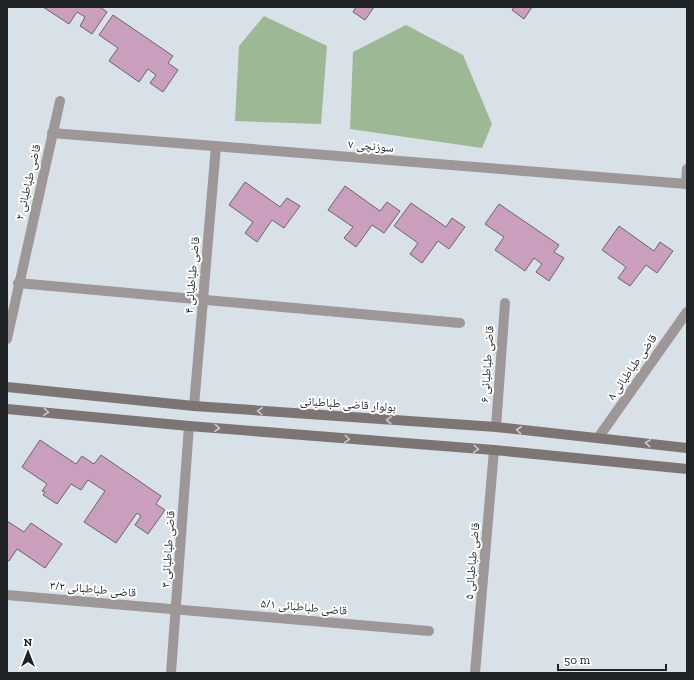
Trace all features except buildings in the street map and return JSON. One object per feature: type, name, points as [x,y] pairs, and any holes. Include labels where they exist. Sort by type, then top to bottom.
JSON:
[{"type":"main road","name":"بولوار قاضی طباطبائی","points":[[7,387],[194,406],[496,427],[687,448]]},
{"type":"main road","points":[[7,409],[189,426],[494,450],[687,470]]},
{"type":"street","name":"قاضی طباطبائی ۲","points":[[7,339],[18,283],[60,101]]},
{"type":"street","name":"سوزنچی ۷","points":[[52,133],[687,184]]},
{"type":"street","name":"قاضی طباطبائی ۴","points":[[194,406],[216,146]]},
{"type":"street","points":[[687,169],[687,184]]},
{"type":"street","points":[[18,283],[460,323]]},
{"type":"street","name":"قاضی طباطبائی ۶","points":[[496,427],[505,303]]},
{"type":"street","name":"قاضی طباطبائی ۸","points":[[598,438],[687,312]]},
{"type":"street","name":"قاضی طباطبائی ۳","points":[[172,673],[189,426]]},
{"type":"street","name":"قاضی طباطبائی ۵","points":[[476,673],[494,450]]},
{"type":"street","name":"قاضی طباطبائی ۳/۲","points":[[7,595],[177,609]]},
{"type":"street","name":"قاضی طباطبائی ۵/۱","points":[[177,609],[429,631]]},
{"type":"green space","points":[[264,16],[327,46],[321,124],[235,121],[239,46]]},
{"type":"green space","points":[[406,25],[463,55],[492,124],[482,148],[350,129],[353,52]]}]
